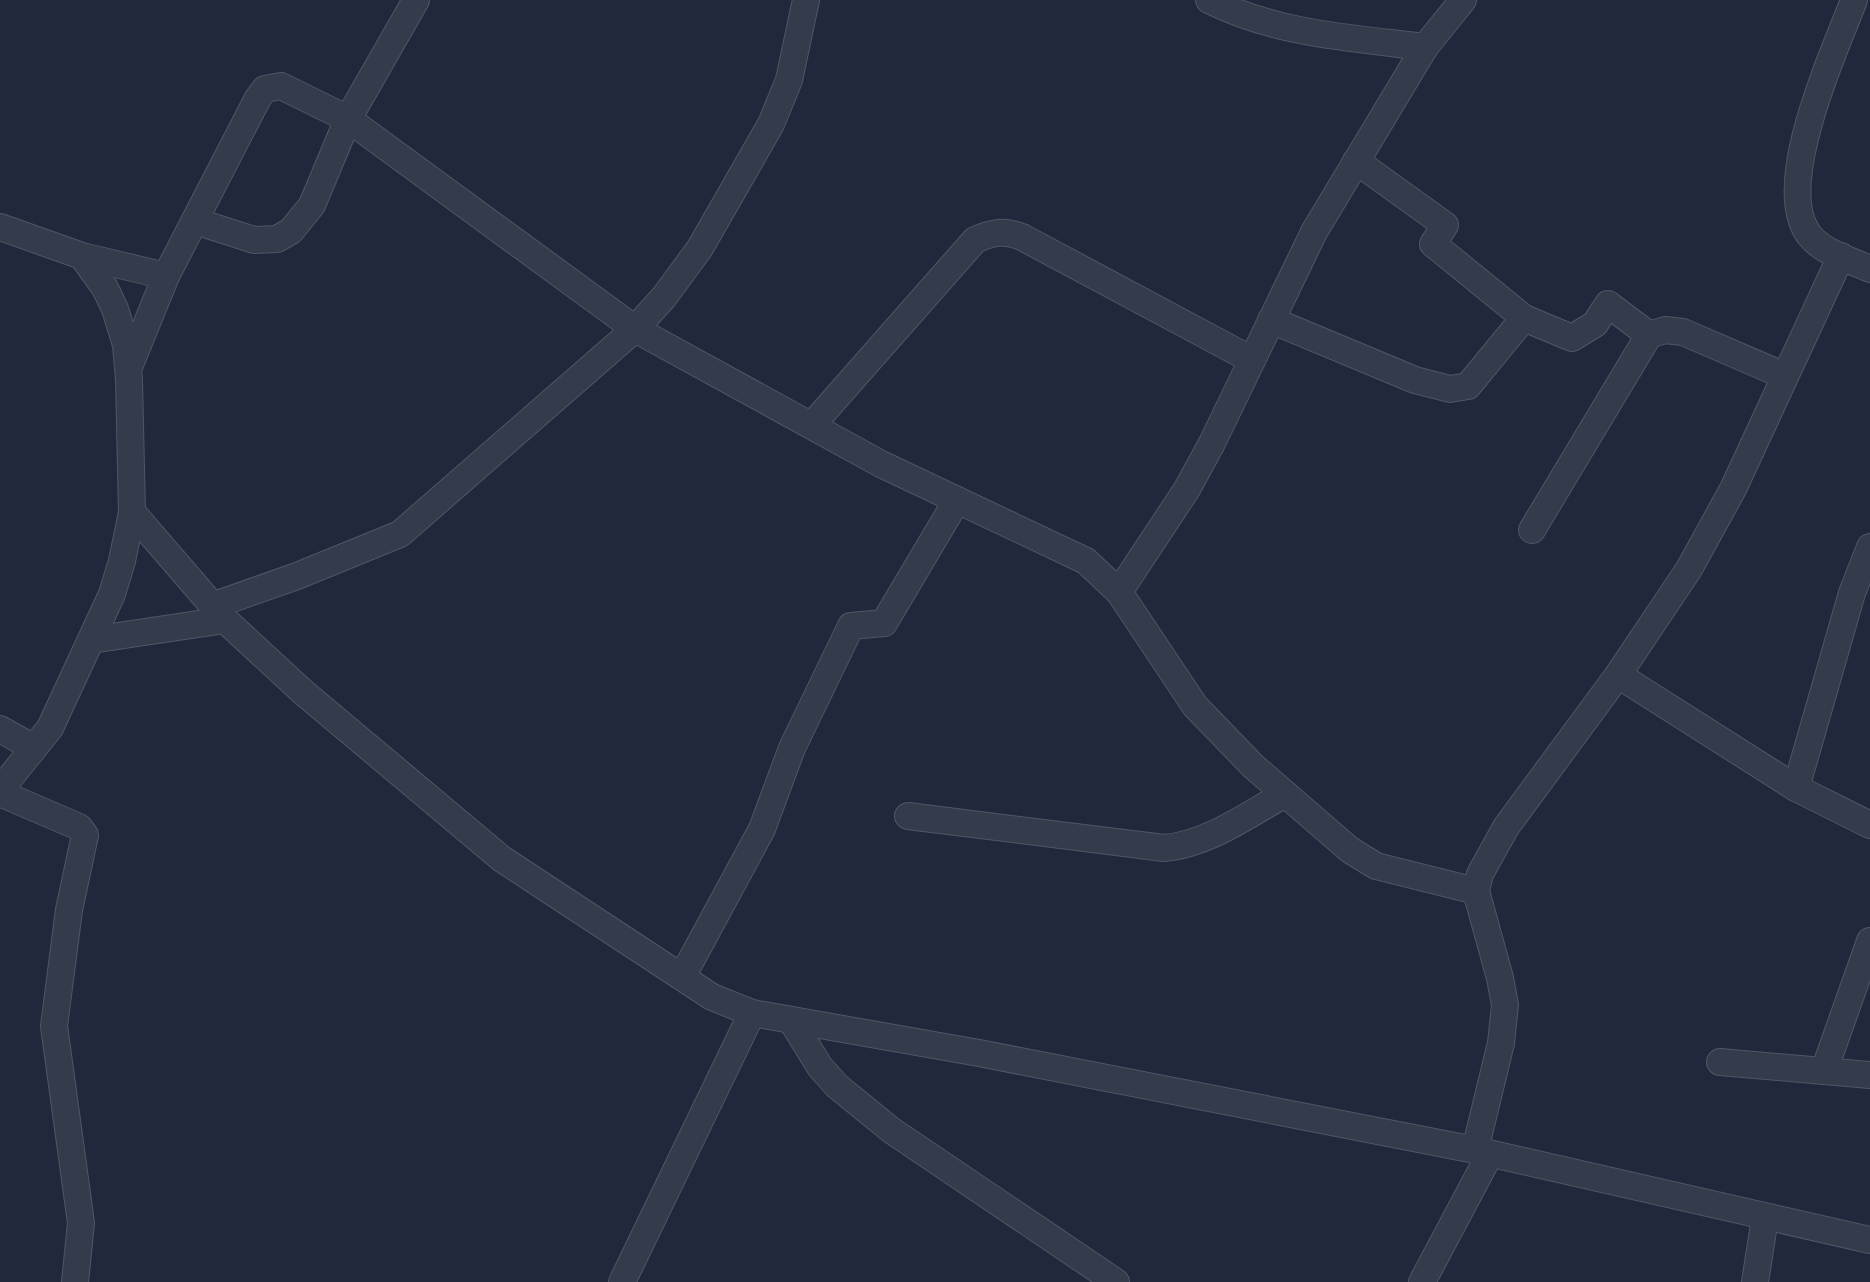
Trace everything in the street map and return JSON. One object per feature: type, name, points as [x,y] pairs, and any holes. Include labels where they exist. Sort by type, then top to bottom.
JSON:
[{"type":"street","points":[[195,221],[254,240],[277,239],[291,231],[312,205],[348,119],[416,0]]},
{"type":"street","points":[[92,640],[219,613],[297,576],[400,534],[635,329],[664,297],[700,248],[771,124],[789,80],[806,0]]},
{"type":"street","points":[[1209,0],[1226,8],[1303,33],[1425,47]]},
{"type":"street","points":[[1119,592],[1187,489],[1314,232],[1425,47],[1463,0]]},
{"type":"street","points":[[1854,0],[1802,146],[1797,178],[1797,205],[1802,225],[1819,246],[1870,269]]},
{"type":"street","points":[[128,370],[166,276],[264,89],[281,86],[348,119],[635,329],[881,464],[1086,561],[1119,592],[1195,706],[1285,794],[1359,857],[1377,866],[1476,891]]},
{"type":"street","points":[[1356,161],[1445,225],[1433,244],[1524,318],[1572,338],[1595,324],[1608,304],[1649,335]]},
{"type":"street","points":[[0,227],[82,256],[166,276]]},
{"type":"street","points":[[812,425],[975,240],[994,232],[1010,232],[1022,237],[1252,360]]},
{"type":"street","points":[[75,1282],[81,1223],[54,1026],[69,910],[85,835],[79,826],[0,791],[50,728],[92,640],[122,561],[132,512],[126,345],[115,309],[105,288],[82,256]]},
{"type":"street","points":[[1422,1282],[1482,1152],[1502,1043],[1505,1005],[1500,978],[1476,891],[1480,874],[1506,827],[1618,675],[1689,569],[1733,489],[1841,256]]},
{"type":"street","points":[[1271,320],[1416,380],[1450,389],[1468,386],[1524,318]]},
{"type":"street","points":[[1532,530],[1649,335],[1665,330],[1683,332],[1785,376]]},
{"type":"street","points":[[682,977],[762,829],[792,748],[851,626],[884,623],[957,500]]},
{"type":"street","points":[[132,512],[219,613],[303,692],[502,859],[712,997],[752,1012],[979,1053],[1482,1152],[1870,1240]]},
{"type":"street","points":[[1796,788],[1852,593],[1870,547]]},
{"type":"street","points":[[1618,675],[1796,788],[1870,825]]},
{"type":"street","points":[[0,729],[34,748]]},
{"type":"street","points":[[908,816],[1164,848],[1186,846],[1209,837],[1285,794]]},
{"type":"street","points":[[1824,1071],[1870,941]]},
{"type":"street","points":[[622,1282],[752,1012]]},
{"type":"street","points":[[791,1020],[820,1067],[837,1086],[891,1130],[1116,1282]]},
{"type":"street","points":[[1720,1062],[1870,1075]]},
{"type":"street","points":[[1755,1282],[1765,1218]]}]
